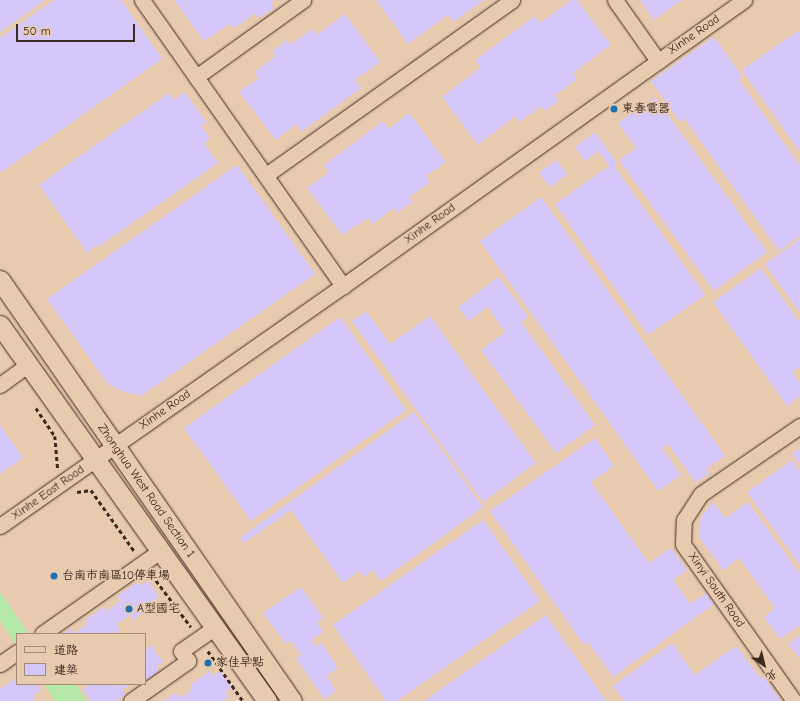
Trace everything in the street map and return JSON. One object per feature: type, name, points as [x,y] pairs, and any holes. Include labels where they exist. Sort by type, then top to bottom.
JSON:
[{"type":"main road","name":"Zhonghua West Road Section 1","points":[[0,280],[292,701]]},
{"type":"main road","name":"Zhonghua West Road Section 1","points":[[0,325],[267,701]]},
{"type":"street","points":[[142,0],[344,286]]},
{"type":"street","points":[[196,77],[303,0]]},
{"type":"street","points":[[266,175],[512,0]]},
{"type":"street","points":[[615,0],[658,61]]},
{"type":"street","name":"Xinhe Road","points":[[95,460],[344,286],[744,0]]},
{"type":"street","points":[[0,385],[28,365]]},
{"type":"street","name":"Xinyi South Road","points":[[794,701],[683,544],[684,520],[701,494],[800,426]]},
{"type":"street","name":"Xinhe East Road","points":[[0,526],[95,460]]},
{"type":"street","points":[[43,633],[160,551]]},
{"type":"street","points":[[131,701],[188,661],[181,651],[214,628]]},
{"type":"street","points":[[0,664],[16,653]]},
{"type":"path","points":[[34,406],[55,436],[56,466]]},
{"type":"path","points":[[76,492],[91,490],[136,554]]},
{"type":"green space","points":[[0,592],[28,633],[16,633],[16,645],[0,621]]},
{"type":"green space","points":[[45,685],[76,685],[87,701],[55,701]]},
{"type":"building","points":[[0,0],[45,0],[0,32]]},
{"type":"building","points":[[54,0],[121,0],[162,59],[0,173],[0,38]]},
{"type":"building","points":[[174,0],[274,0],[271,3],[274,8],[259,18],[255,13],[234,29],[230,24],[204,41]]},
{"type":"building","points":[[376,0],[484,0],[453,22],[448,15],[408,44]]},
{"type":"building","points":[[571,0],[577,0],[611,45],[573,73],[577,79],[555,95],[559,100],[552,106],[544,111],[541,106],[520,122],[515,116],[478,145],[442,97],[481,67],[475,60],[535,16],[540,23]]},
{"type":"building","points":[[640,0],[682,0],[654,20]]},
{"type":"building","points":[[345,14],[380,62],[355,80],[361,88],[301,132],[296,124],[276,140],[239,92],[259,78],[254,72],[276,56],[272,51],[287,40],[290,45],[312,29],[316,35]]},
{"type":"building","points":[[798,31],[800,34],[800,152],[742,70]]},
{"type":"building","points":[[714,37],[742,76],[739,80],[800,166],[800,236],[779,251],[685,119],[680,122],[651,81]]},
{"type":"building","points":[[185,92],[206,122],[201,126],[210,139],[204,143],[218,163],[98,247],[97,245],[87,253],[39,185],[169,93],[174,100]]},
{"type":"building","points":[[655,97],[767,252],[714,291],[619,160],[636,148],[618,123]]},
{"type":"building","points":[[409,113],[446,162],[426,176],[430,182],[409,197],[413,202],[397,213],[394,208],[372,224],[368,218],[342,235],[307,188],[329,172],[324,165],[383,121],[389,129]]},
{"type":"building","points":[[595,132],[617,163],[614,166],[705,295],[648,335],[555,204],[609,166],[599,151],[585,161],[575,147]]},
{"type":"building","points":[[556,160],[567,174],[550,187],[539,173]]},
{"type":"building","points":[[237,165],[315,274],[141,396],[124,392],[108,384],[47,299]]},
{"type":"building","points":[[541,197],[725,456],[706,469],[709,473],[696,483],[668,444],[662,448],[681,475],[658,491],[480,241]]},
{"type":"building","points":[[800,239],[800,313],[765,264]]},
{"type":"building","points":[[761,268],[800,323],[800,366],[792,372],[800,383],[800,396],[787,406],[713,302]]},
{"type":"building","points":[[499,277],[528,317],[521,322],[595,425],[556,453],[481,350],[505,332],[488,307],[469,321],[458,307]]},
{"type":"building","points":[[366,311],[390,344],[430,316],[536,463],[483,502],[352,321]]},
{"type":"building","points":[[340,317],[406,410],[251,521],[184,428]]},
{"type":"building","points":[[414,412],[483,507],[381,581],[373,570],[364,577],[359,571],[343,583],[291,510],[244,543],[240,538]]},
{"type":"building","points":[[0,425],[23,458],[0,474]]},
{"type":"building","points":[[595,438],[614,466],[591,482],[626,531],[649,563],[671,548],[687,570],[673,580],[690,604],[706,593],[714,604],[613,677],[588,642],[584,645],[490,511]]},
{"type":"building","points":[[800,448],[800,465],[792,454]]},
{"type":"building","points":[[792,460],[800,472],[800,565],[747,492]]},
{"type":"building","points":[[713,502],[725,518],[748,502],[800,574],[800,625],[780,639],[764,617],[775,608],[739,558],[723,570],[699,537],[701,517]]},
{"type":"building","points":[[483,520],[540,601],[397,701],[386,701],[333,625]]},
{"type":"building","name":"A型國宅","points":[[148,581],[159,597],[152,602],[154,605],[133,620],[130,615],[116,624],[120,630],[116,633],[75,633],[87,624],[85,620],[104,607],[107,611],[121,601],[117,596],[138,582],[141,586]]},
{"type":"building","points":[[301,587],[323,618],[317,623],[323,632],[311,640],[316,647],[321,643],[338,668],[327,676],[336,691],[324,699],[296,658],[301,655],[291,641],[286,644],[263,613]]},
{"type":"building","points":[[546,615],[606,701],[424,701]]},
{"type":"building","name":"A型國宅","points":[[71,629],[75,633],[65,633]]},
{"type":"building","points":[[800,635],[800,659],[788,644]]},
{"type":"building","points":[[672,643],[695,675],[736,646],[760,678],[730,701],[624,701],[613,686]]},
{"type":"building","name":"A型國宅","points":[[151,645],[163,662],[156,666],[159,671],[146,680],[146,649]]},
{"type":"building","points":[[210,671],[213,676],[220,671],[232,688],[225,692],[229,697],[222,701],[164,701],[176,692],[180,698],[193,689],[190,685]]},
{"type":"building","points":[[763,676],[781,701],[730,701]]},
{"type":"building","points":[[16,678],[16,685],[37,685],[41,690],[33,696],[35,699],[32,701],[0,701],[0,689]]},
{"type":"building","points":[[88,685],[130,685],[122,690],[125,695],[116,701],[91,701],[83,690]]},
{"type":"place","name":"東春電器","points":[[614,109]]},
{"type":"place","name":"台南市南區10停車場","points":[[54,576]]},
{"type":"place","name":"A型國宅","points":[[129,609]]},
{"type":"place","name":"家佳早點","points":[[208,663]]}]
